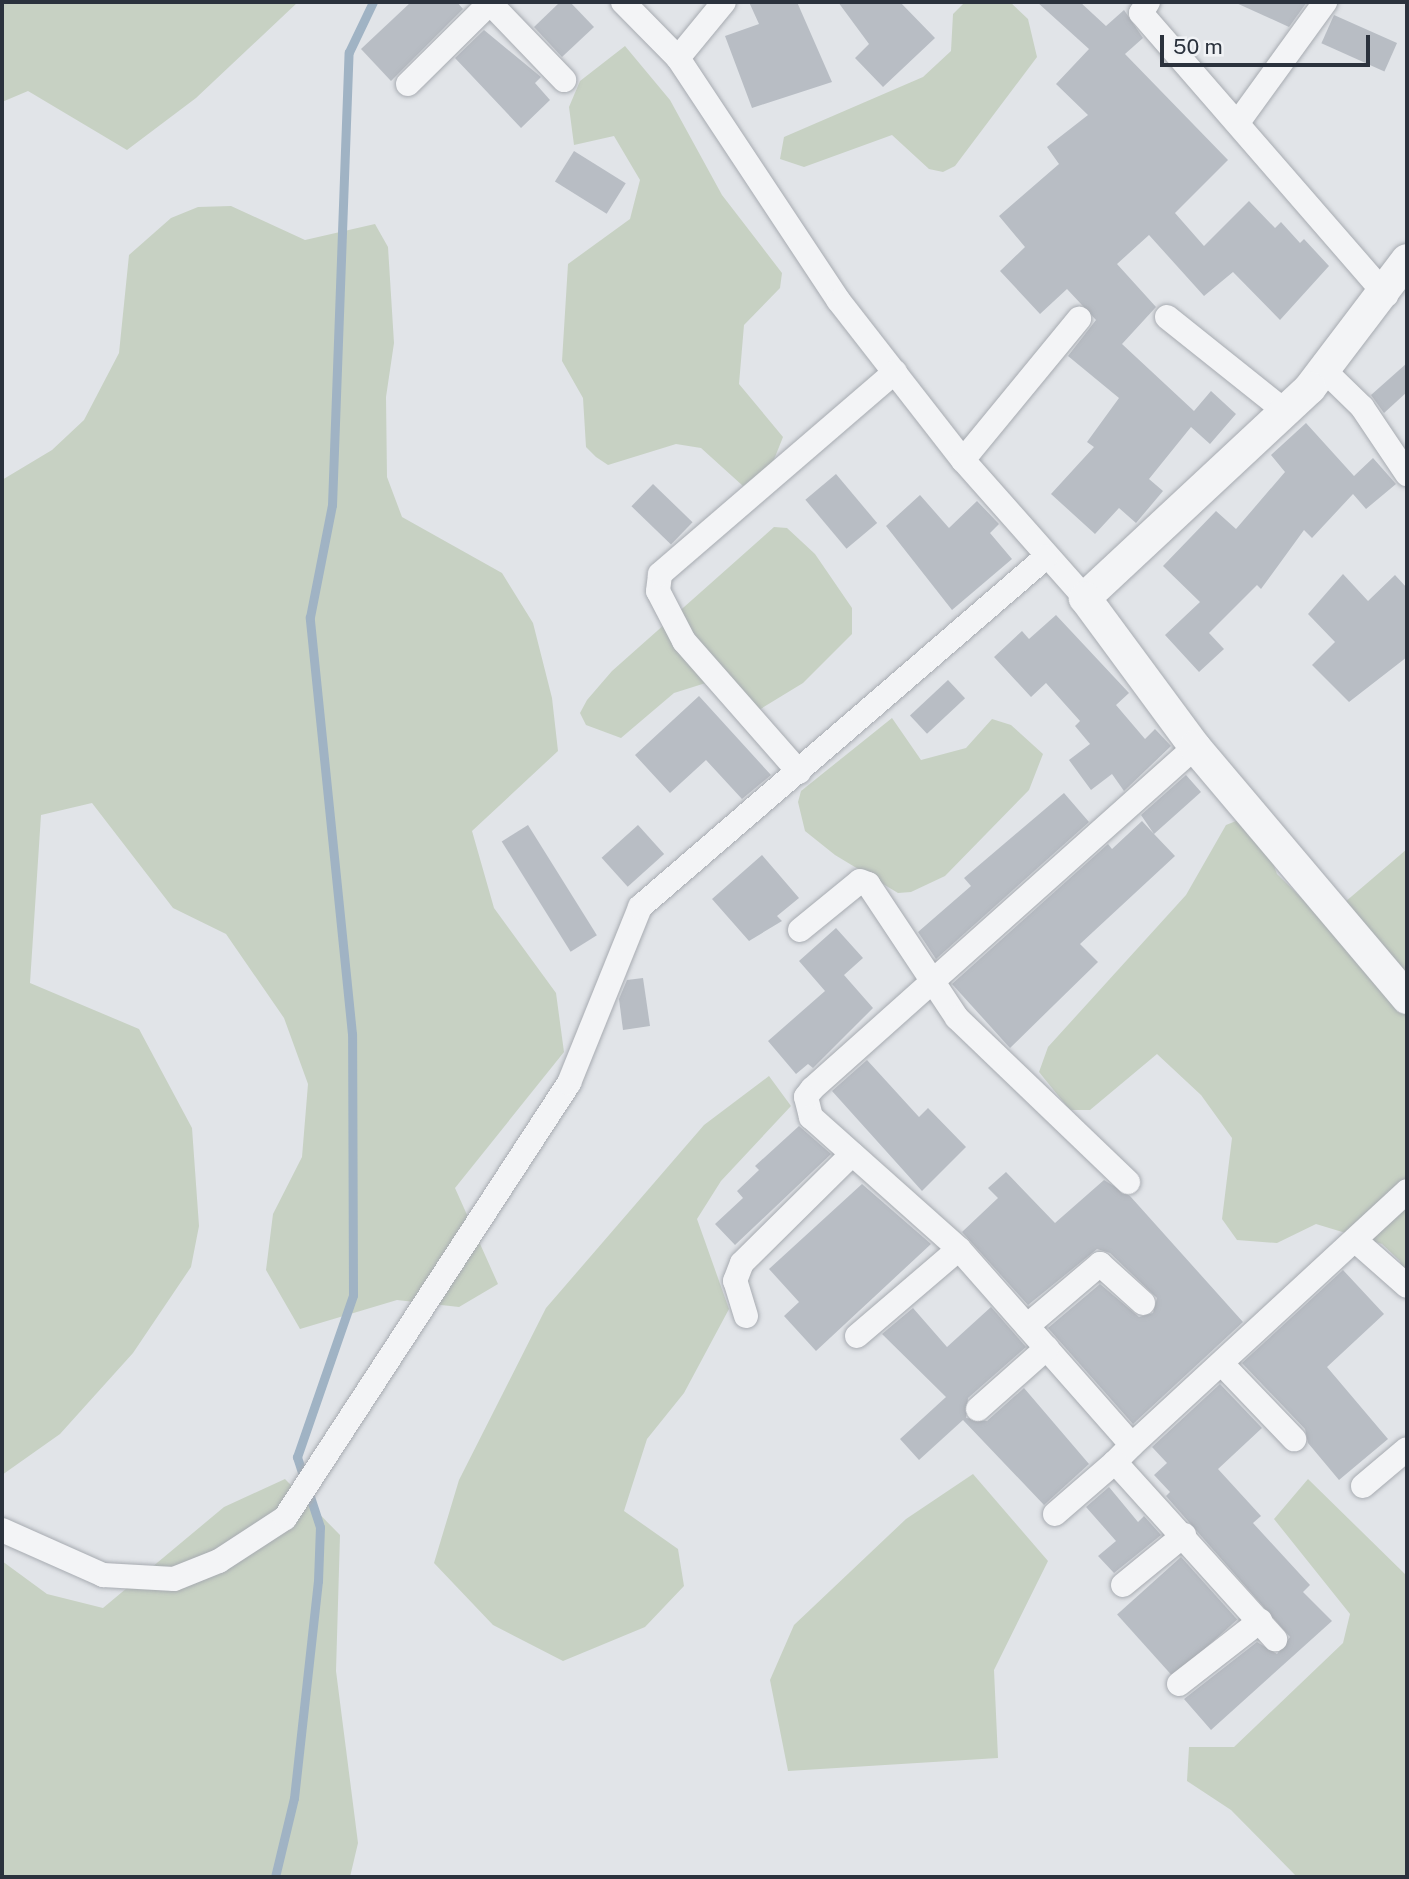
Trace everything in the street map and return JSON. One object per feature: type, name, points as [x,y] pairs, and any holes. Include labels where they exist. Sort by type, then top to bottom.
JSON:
[{"type":"street","points":[[408,84],[490,2],[564,80]]},
{"type":"street","points":[[622,2],[678,58],[839,301],[963,460],[1085,598],[1195,747],[1407,998]]},
{"type":"street","points":[[678,58],[724,2]]},
{"type":"street","points":[[1239,121],[1325,2]]},
{"type":"street","points":[[1138,6],[1386,295]]},
{"type":"street","points":[[1085,598],[1286,412],[1325,371],[1386,295],[1407,260]]},
{"type":"street","points":[[1167,317],[1286,412]]},
{"type":"street","points":[[963,460],[1079,319]]},
{"type":"street","points":[[1325,371],[1362,407],[1407,474]]},
{"type":"street","points":[[799,772],[684,641],[658,592],[660,574],[895,372]]},
{"type":"street","points":[[2,1530],[103,1575],[174,1579],[241,1546],[285,1518],[322,1466],[493,1191],[569,1083],[640,907],[1046,557]]},
{"type":"street","points":[[1179,1684],[1268,1630],[1184,1535],[1047,1348],[959,1248],[811,1117],[806,1097],[929,981],[990,935],[1195,747]]},
{"type":"street","points":[[800,930],[863,881],[929,981],[957,1018],[1128,1182]]},
{"type":"street","points":[[746,1316],[735,1281],[742,1264],[852,1154]]},
{"type":"street","points":[[1055,1514],[1223,1365],[1407,1191]]},
{"type":"street","points":[[1356,1241],[1407,1286]]},
{"type":"street","points":[[857,1336],[959,1248]]},
{"type":"street","points":[[1027,1326],[1100,1264],[1143,1303]]},
{"type":"street","points":[[978,1409],[1047,1348]]},
{"type":"street","points":[[1223,1365],[1294,1439]]},
{"type":"street","points":[[1363,1486],[1407,1449]]},
{"type":"street","points":[[1123,1585],[1184,1535]]},
{"type":"green space","points":[[2,2],[298,2],[196,98],[127,150],[28,91],[2,102]]},
{"type":"green space","points":[[965,2],[1010,2],[1028,19],[1037,57],[955,166],[943,172],[929,169],[892,135],[804,167],[780,159],[784,137],[923,77],[951,51],[953,14]]},
{"type":"green space","points":[[625,46],[670,100],[722,195],[782,273],[780,288],[744,325],[739,384],[783,437],[773,462],[743,486],[701,448],[676,444],[608,465],[596,457],[586,447],[583,398],[562,361],[568,264],[630,219],[640,180],[614,136],[574,145],[569,107],[580,81]]},
{"type":"green space","points":[[231,206],[305,240],[375,224],[388,247],[394,343],[386,397],[387,477],[402,517],[502,573],[533,623],[552,698],[558,751],[472,831],[494,908],[556,993],[564,1052],[455,1188],[498,1284],[459,1307],[397,1300],[300,1329],[266,1270],[273,1214],[302,1157],[308,1084],[284,1018],[226,934],[173,908],[92,803],[41,815],[30,983],[139,1029],[192,1128],[199,1226],[191,1267],[133,1353],[60,1434],[2,1475],[2,480],[52,450],[84,420],[119,353],[129,255],[171,218],[198,207]]},
{"type":"green space","points":[[774,527],[787,528],[815,554],[852,608],[852,634],[803,683],[754,713],[712,681],[674,693],[621,738],[586,725],[580,713],[587,700],[612,671]]},
{"type":"green space","points":[[892,718],[921,760],[966,748],[992,719],[1011,725],[1043,754],[1029,790],[945,876],[911,892],[898,893],[835,855],[805,831],[798,802],[801,791]]},
{"type":"green space","points":[[1241,819],[1268,850],[1277,874],[1324,920],[1407,849],[1407,1295],[1400,1261],[1382,1244],[1316,1224],[1277,1243],[1237,1240],[1222,1219],[1232,1138],[1201,1095],[1157,1054],[1090,1110],[1070,1110],[1039,1072],[1048,1047],[1186,895],[1226,825]]},
{"type":"green space","points":[[769,1076],[791,1106],[721,1181],[697,1219],[729,1309],[684,1393],[647,1439],[624,1511],[678,1549],[684,1586],[645,1627],[563,1661],[493,1625],[434,1563],[459,1480],[546,1308],[704,1125]]},
{"type":"green space","points":[[973,1474],[1048,1561],[994,1670],[998,1758],[788,1771],[770,1680],[794,1625],[906,1519]]},
{"type":"green space","points":[[285,1479],[340,1535],[336,1671],[358,1843],[350,1877],[2,1877],[2,1561],[47,1594],[103,1608],[224,1507]]},
{"type":"green space","points":[[1308,1479],[1407,1576],[1407,1877],[1297,1877],[1231,1810],[1187,1781],[1189,1747],[1234,1747],[1343,1643],[1350,1614],[1274,1519]]},
{"type":"building","points":[[411,2],[457,2],[463,9],[391,81],[361,49]]},
{"type":"building","points":[[560,2],[570,2],[594,27],[562,57],[534,27]]},
{"type":"building","points":[[749,2],[797,2],[832,82],[752,108],[725,36],[759,24]]},
{"type":"building","points":[[838,2],[900,2],[935,38],[883,87],[855,58],[869,44]]},
{"type":"building","points":[[1037,2],[1080,2],[1106,26],[1124,10],[1143,38],[1125,54],[1228,160],[1175,213],[1204,246],[1249,201],[1275,228],[1281,222],[1300,243],[1304,239],[1329,266],[1280,320],[1233,272],[1204,296],[1149,235],[1117,264],[1156,307],[1122,344],[1194,411],[1211,391],[1236,414],[1210,444],[1191,427],[1149,479],[1163,491],[1136,523],[1119,508],[1095,534],[1051,494],[1094,447],[1087,442],[1119,398],[1068,356],[1096,320],[1067,289],[1040,314],[1000,271],[1025,247],[999,216],[1059,164],[1047,147],[1088,115],[1056,84],[1089,49]]},
{"type":"building","points":[[1234,2],[1307,2],[1289,27]]},
{"type":"building","points":[[1334,15],[1397,43],[1384,71],[1321,43]]},
{"type":"building","points":[[484,30],[541,77],[535,83],[550,100],[521,128],[455,58]]},
{"type":"building","points":[[574,151],[626,183],[607,214],[555,182]]},
{"type":"building","points":[[1407,363],[1407,392],[1384,413],[1371,395]]},
{"type":"building","points":[[1306,423],[1354,476],[1373,458],[1396,484],[1366,509],[1353,494],[1312,538],[1304,530],[1261,589],[1257,585],[1209,633],[1224,649],[1199,672],[1165,635],[1200,602],[1163,566],[1216,511],[1236,529],[1285,472],[1271,455]]},
{"type":"building","points":[[836,474],[877,523],[846,549],[805,500]]},
{"type":"building","points":[[653,484],[693,522],[671,545],[631,506]]},
{"type":"building","points":[[920,495],[949,528],[977,501],[999,524],[990,533],[1012,559],[952,610],[886,526]]},
{"type":"building","points":[[1343,574],[1368,601],[1395,575],[1407,588],[1407,657],[1349,702],[1312,665],[1335,642],[1308,614]]},
{"type":"building","points":[[1056,615],[1129,693],[1116,705],[1145,739],[1155,729],[1171,746],[1124,791],[1112,774],[1091,790],[1069,760],[1090,744],[1075,726],[1080,721],[1046,683],[1031,697],[994,657],[1022,631],[1029,639]]},
{"type":"building","points":[[948,680],[965,698],[927,734],[910,715]]},
{"type":"building","points":[[699,696],[771,775],[742,799],[706,760],[670,793],[635,755]]},
{"type":"building","points":[[1186,775],[1201,792],[1154,834],[1141,815]]},
{"type":"building","points":[[1064,793],[1089,822],[936,959],[918,932],[971,886],[964,878]]},
{"type":"building","points":[[1142,821],[1175,856],[1080,944],[1098,962],[1010,1048],[952,984],[1108,844],[1112,849]]},
{"type":"building","points":[[528,825],[597,935],[571,952],[502,841]]},
{"type":"building","points":[[638,825],[664,854],[628,887],[602,858]]},
{"type":"building","points":[[762,855],[799,898],[777,916],[782,921],[749,941],[712,899]]},
{"type":"building","points":[[836,928],[863,958],[844,975],[873,1008],[813,1068],[808,1064],[796,1074],[768,1041],[825,991],[799,961]]},
{"type":"building","points":[[643,978],[650,1026],[623,1030],[619,999],[627,980]]},
{"type":"building","points":[[867,1060],[919,1117],[928,1108],[966,1147],[922,1191],[832,1091]]},
{"type":"building","points":[[799,1126],[831,1154],[735,1245],[715,1224],[743,1198],[737,1191],[759,1170],[755,1166]]},
{"type":"building","points":[[1006,1172],[1055,1223],[1104,1180],[1130,1196],[1243,1322],[1133,1424],[1048,1328],[1100,1284],[1139,1317],[1153,1313],[1157,1298],[1110,1253],[1097,1249],[1028,1305],[962,1232],[998,1198],[988,1188]]},
{"type":"building","points":[[862,1184],[931,1244],[816,1351],[784,1316],[799,1302],[769,1269]]},
{"type":"building","points":[[1343,1270],[1384,1314],[1327,1367],[1388,1439],[1339,1480],[1308,1443],[1305,1429],[1242,1363]]},
{"type":"building","points":[[991,1307],[1026,1347],[968,1398],[966,1418],[987,1421],[1024,1388],[1089,1464],[1044,1505],[963,1420],[919,1460],[900,1439],[946,1397],[882,1334],[913,1308],[947,1347]]},
{"type":"building","points":[[1220,1384],[1262,1428],[1218,1469],[1261,1516],[1253,1523],[1310,1585],[1303,1592],[1332,1621],[1211,1730],[1184,1699],[1257,1642],[1277,1654],[1290,1637],[1166,1496],[1170,1492],[1154,1475],[1167,1463],[1152,1447]]},
{"type":"building","points":[[1109,1487],[1138,1522],[1144,1516],[1161,1535],[1114,1573],[1098,1556],[1116,1541],[1086,1507]]},
{"type":"building","points":[[1181,1557],[1237,1619],[1173,1677],[1117,1615]]},
{"type":"waterway","points":[[275,1877],[294,1798],[318,1581],[320,1527],[297,1457],[353,1295],[352,1034],[310,617],[332,505],[349,52],[373,2]]}]
